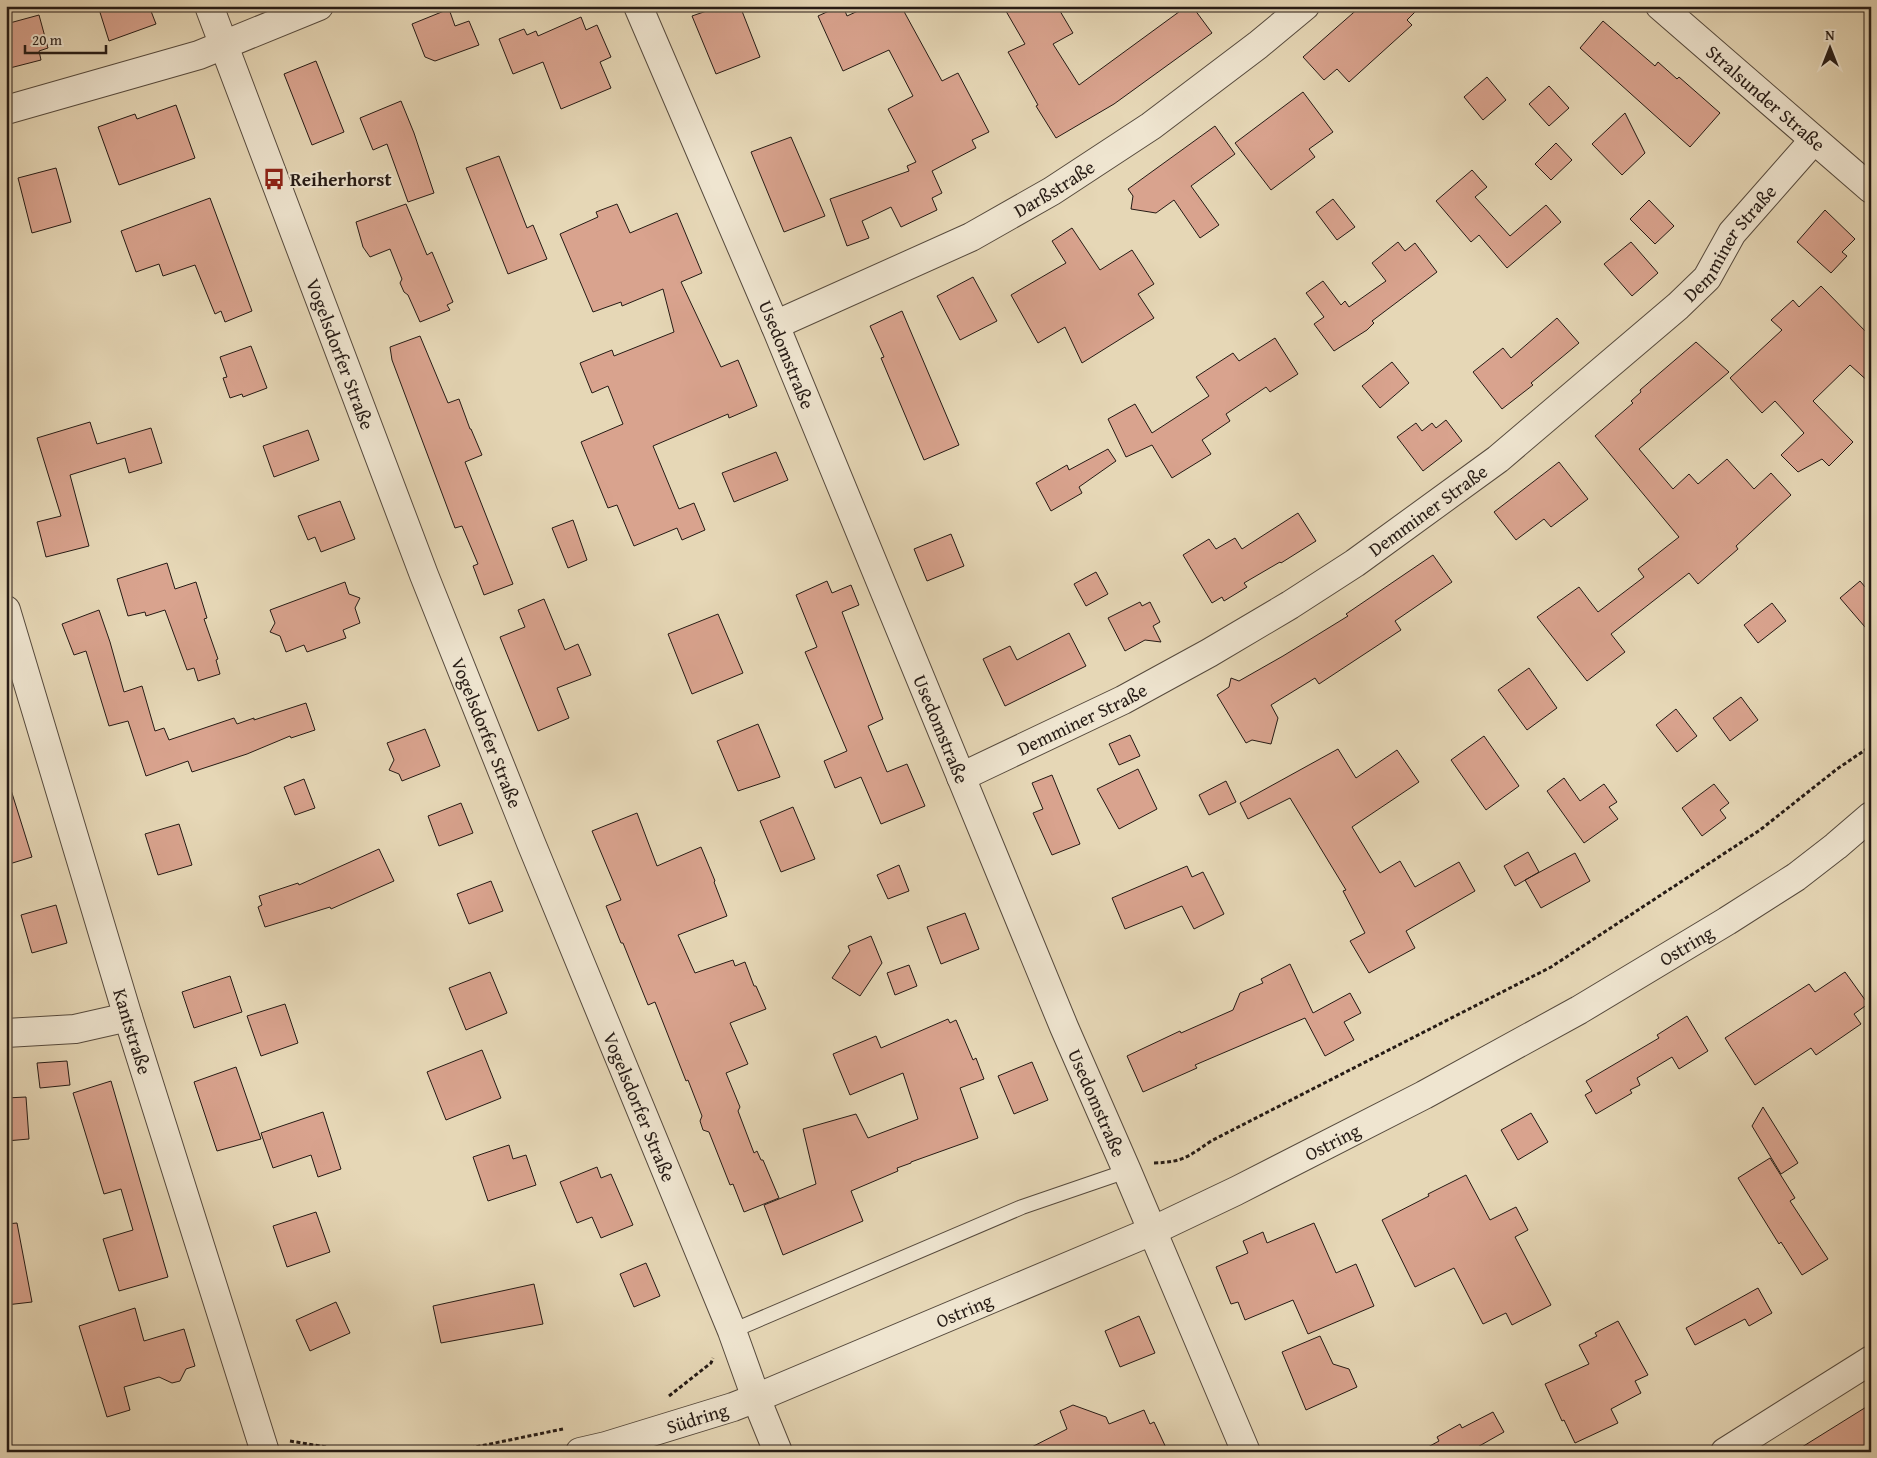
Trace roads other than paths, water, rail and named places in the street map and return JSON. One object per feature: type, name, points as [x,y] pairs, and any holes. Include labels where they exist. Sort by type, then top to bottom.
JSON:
[{"type":"street","name":"Vogelsdorfer Straße","points":[[208,6],[424,576],[531,843],[732,1331],[778,1452]]},
{"type":"street","points":[[6,110],[182,60],[223,46],[319,6]]},
{"type":"street","name":"Usedomstraße","points":[[638,6],[775,325],[1064,1027],[1127,1170],[1246,1452]]},
{"type":"street","name":"Darßstraße","points":[[775,325],[971,237],[1052,191],[1151,126],[1306,6]]},
{"type":"street","name":"Stralsunder Straße","points":[[1660,6],[1813,141],[1871,189]]},
{"type":"street","name":"Demminer Straße","points":[[961,777],[1123,700],[1209,653],[1290,605],[1355,563],[1466,483],[1555,412],[1678,306],[1707,278],[1732,233],[1813,141]]},
{"type":"street","name":"Kantstraße","points":[[6,610],[128,1017],[277,1446]]},
{"type":"street","name":"Ostring","points":[[756,1398],[1152,1231],[1355,1131],[1579,1010],[1682,949],[1788,882],[1836,846],[1871,816]]},
{"type":"street","points":[[6,1033],[75,1029],[128,1017]]},
{"type":"street","points":[[1725,1452],[1871,1360]]},
{"type":"street","name":"Südring","points":[[575,1440],[606,1446],[733,1407],[756,1398]]},
{"type":"lane","points":[[732,1331],[1022,1207],[1127,1170]]},
{"type":"place","name":"Reiherhorst","points":[[274,179]]}]
